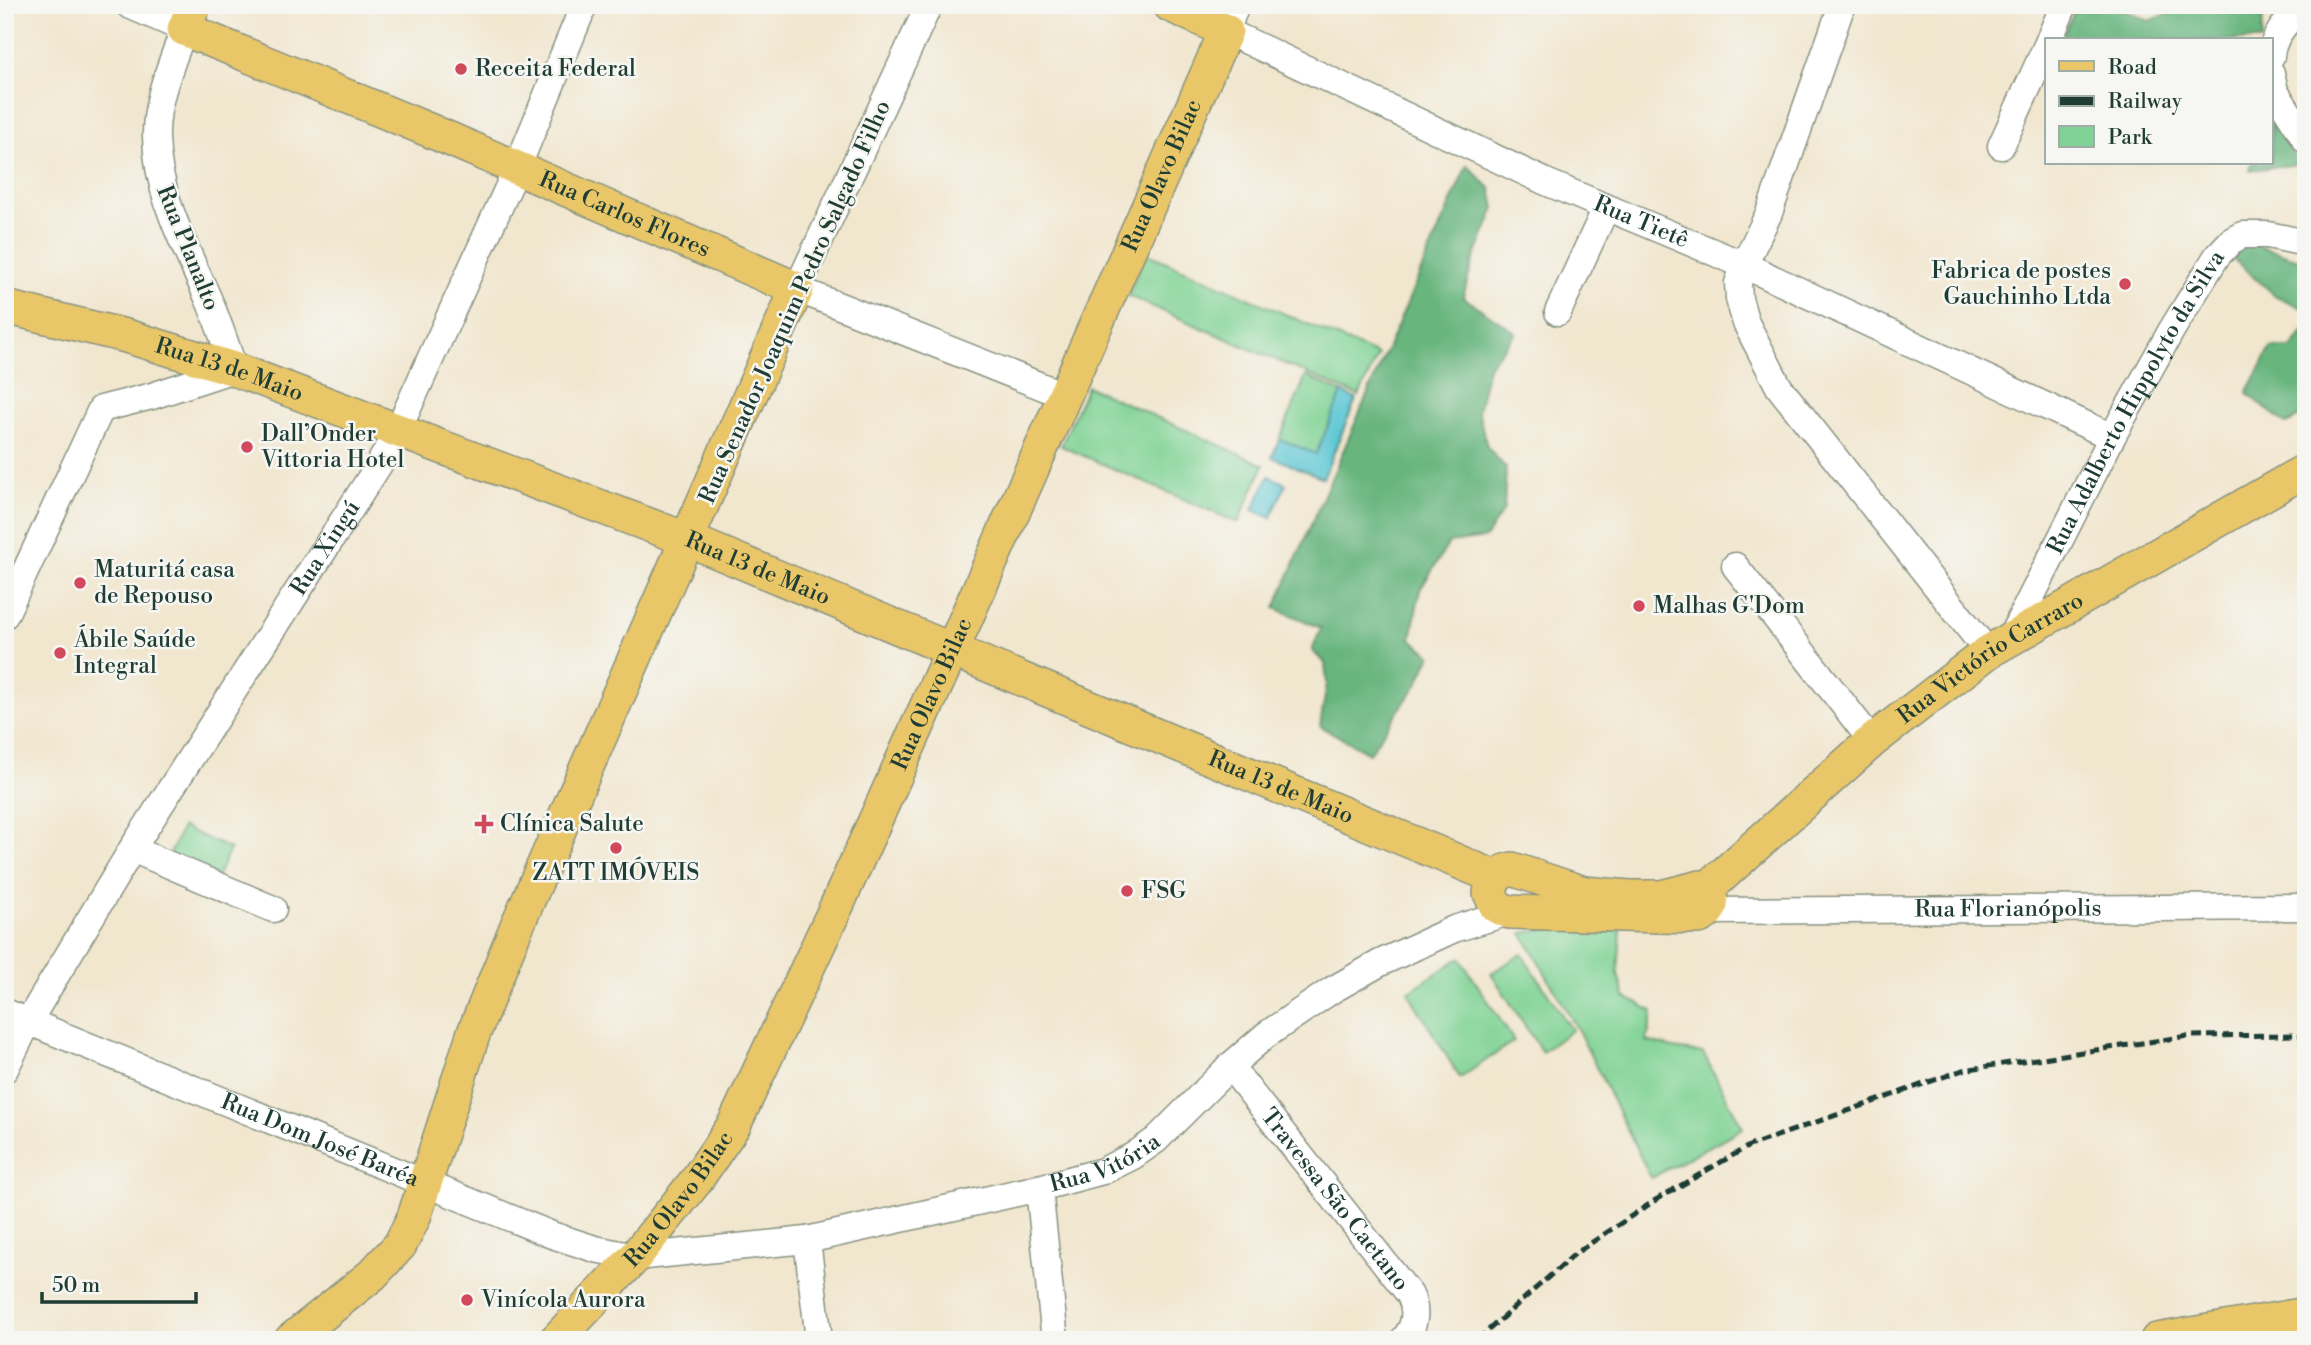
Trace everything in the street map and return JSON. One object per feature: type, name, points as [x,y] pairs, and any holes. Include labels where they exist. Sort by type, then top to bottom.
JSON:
[{"type":"main road","name":"Rua Tietê","points":[[1170,5],[1231,18]]},
{"type":"main road","name":"Rua Carlos Flores","points":[[189,17],[517,168],[797,289]]},
{"type":"main road","name":"Rua Olavo Bilac","points":[[556,1340],[635,1257],[695,1182],[734,1125],[952,650],[1231,18]]},
{"type":"main road","name":"Rua Senador Joaquim Pedro Salgado Filho","points":[[291,1340],[372,1275],[400,1245],[414,1217],[473,1035],[512,940],[797,289]]},
{"type":"main road","name":"Rua 13 de Maio","points":[[5,307],[126,335],[234,369],[398,430],[689,540],[952,650],[1510,875]]},
{"type":"main road","name":"Rua Victório Carraro","points":[[1698,902],[1872,741],[1999,645],[2306,471]]},
{"type":"main road","name":"Rua Florianópolis","points":[[1510,875],[1584,893],[1698,902]]},
{"type":"main road","points":[[1510,875],[1491,886],[1492,900],[1496,906],[1512,912]]},
{"type":"main road","name":"Rua Florianópolis","points":[[1512,912],[1698,902]]},
{"type":"main road","points":[[2157,1340],[2245,1333],[2306,1314]]},
{"type":"street","points":[[129,5],[189,17]]},
{"type":"street","name":"Rua Xingú","points":[[5,1069],[16,1017],[132,849],[380,463],[398,430],[517,168],[584,5]]},
{"type":"street","name":"Rua Senador Joaquim Pedro Salgado Filho","points":[[797,289],[929,5]]},
{"type":"street","points":[[1842,5],[1769,214],[1744,265],[1738,283],[1739,299],[1746,323],[1779,387],[1999,645]]},
{"type":"street","points":[[2050,38],[2064,5]]},
{"type":"street","points":[[2272,47],[2282,26],[2303,5]]},
{"type":"street","name":"Rua Planalto","points":[[189,17],[163,89],[156,135],[160,180],[234,369]]},
{"type":"street","name":"Rua Tietê","points":[[1231,18],[1606,208],[1744,265],[2112,437]]},
{"type":"street","points":[[2001,146],[2045,50]]},
{"type":"street","points":[[2272,78],[2275,91],[2306,140]]},
{"type":"street","points":[[1558,312],[1606,208]]},
{"type":"street","name":"Rua Adalberto Hippolyto da Silva","points":[[1999,645],[2171,331],[2217,256],[2231,241],[2242,235],[2255,234],[2306,243]]},
{"type":"street","name":"Rua Carlos Flores","points":[[797,289],[1066,396]]},
{"type":"street","points":[[5,615],[101,410],[234,369]]},
{"type":"street","points":[[1735,566],[1872,741]]},
{"type":"street","points":[[132,849],[273,909]]},
{"type":"street","name":"Rua Florianópolis","points":[[1698,902],[2306,907]]},
{"type":"street","name":"Rua Vitória","points":[[635,1257],[807,1240],[1103,1171],[1133,1156],[1156,1140],[1230,1066],[1266,1035],[1332,990],[1380,963],[1454,929],[1512,912]]},
{"type":"street","name":"Rua Dom José Baréa","points":[[16,1017],[552,1235],[595,1249],[635,1257]]},
{"type":"street","name":"Travessa São Caetano","points":[[1230,1066],[1410,1295],[1416,1308],[1408,1335],[1403,1340]]},
{"type":"street","points":[[1039,1188],[1055,1340]]},
{"type":"street","points":[[807,1240],[819,1340]]},
{"type":"green space","points":[[2077,5],[2113,5],[2149,21],[2191,5],[2263,5],[2262,38],[2062,38]]},
{"type":"green space","points":[[2272,108],[2298,164],[2250,170],[2252,164],[2272,164]]},
{"type":"green space","points":[[1467,165],[1491,189],[1495,208],[1473,261],[1463,297],[1516,333],[1488,367],[1478,411],[1487,447],[1506,468],[1504,509],[1485,538],[1449,543],[1420,590],[1411,639],[1431,655],[1418,683],[1369,753],[1320,726],[1327,684],[1325,663],[1312,651],[1321,628],[1275,608]]},
{"type":"green space","points":[[2248,243],[2306,261],[2306,310],[2276,296],[2233,259]]},
{"type":"green space","points":[[1146,253],[1378,355],[1359,396],[1128,296]]},
{"type":"green space","points":[[2306,327],[2306,414],[2286,424],[2247,393],[2271,348],[2292,348]]},
{"type":"green space","points":[[1306,376],[1356,399],[1323,478],[1272,457]]},
{"type":"green space","points":[[1087,386],[1264,465],[1238,523],[1061,446]]},
{"type":"green space","points":[[182,827],[230,849],[217,878],[169,856]]},
{"type":"green space","points":[[1569,925],[1621,930],[1618,974],[1625,997],[1653,1011],[1647,1041],[1703,1053],[1743,1128],[1651,1178],[1579,1032],[1522,933]]},
{"type":"green space","points":[[1522,954],[1572,1030],[1542,1052],[1491,973]]},
{"type":"green space","points":[[1460,958],[1514,1041],[1460,1078],[1408,992]]},
{"type":"water","points":[[1342,392],[1356,399],[1323,478],[1272,457],[1280,439],[1316,454]]},
{"type":"water","points":[[1269,476],[1286,484],[1271,518],[1253,510]]},
{"type":"railway","points":[[1477,1340],[1576,1253],[1654,1201],[1749,1146],[1963,1070],[2188,1036],[2306,1035]]},
{"type":"place","name":"Receita Federal","points":[[461,69]]},
{"type":"place","name":"Fabrica de postes Gauchinho Ltda","points":[[2125,284]]},
{"type":"place","name":"Dall’Onder Vittoria Hotel","points":[[247,447]]},
{"type":"place","name":"Maturitá casa de Repouso","points":[[80,583]]},
{"type":"place","name":"Malhas G'Dom","points":[[1639,606]]},
{"type":"place","name":"Ábile Saúde Integral","points":[[60,653]]},
{"type":"place","name":"Clínica Salute","points":[[484,824]]},
{"type":"place","name":"ZATT IMÓVEIS","points":[[616,848]]},
{"type":"place","name":"FSG","points":[[1127,891]]},
{"type":"place","name":"Vinícola Aurora","points":[[467,1300]]}]
